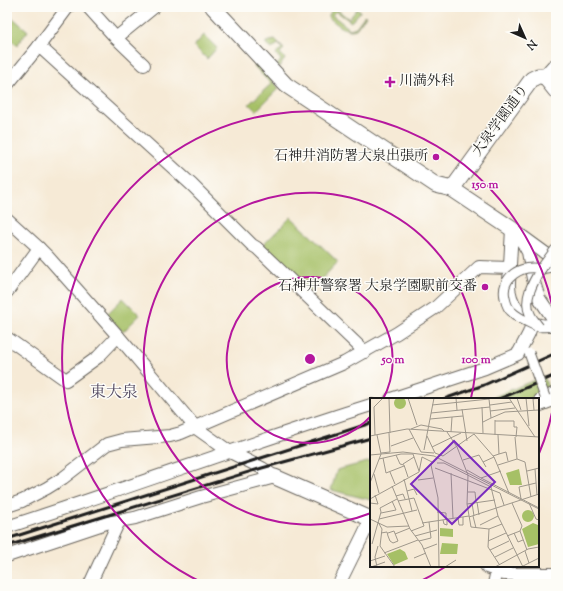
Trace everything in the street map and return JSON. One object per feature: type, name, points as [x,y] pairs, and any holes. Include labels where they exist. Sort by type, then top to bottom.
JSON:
[{"type":"street","points":[[7,84],[39,46],[68,7]]},
{"type":"street","points":[[88,7],[116,38],[144,65]]},
{"type":"street","points":[[116,38],[154,7]]},
{"type":"street","points":[[213,7],[286,85],[436,185],[452,189],[512,229],[556,253]]},
{"type":"street","points":[[39,46],[192,185],[252,245],[257,248],[365,352]]},
{"type":"street","points":[[544,76],[553,66],[556,66]]},
{"type":"street","name":"大泉学園通り","points":[[452,189],[525,87],[532,80],[538,76],[544,76],[556,91]]},
{"type":"street","points":[[7,219],[39,248],[118,336],[196,428],[230,452],[262,468],[275,477],[370,519]]},
{"type":"street","points":[[512,229],[528,252],[533,279],[539,298],[556,323],[536,325],[520,313],[511,298],[508,290],[508,273],[512,229]]},
{"type":"street","points":[[8,287],[39,248]]},
{"type":"street","points":[[7,506],[22,501],[47,488],[63,478],[107,444],[122,440],[170,436],[196,428],[281,390],[324,373],[365,352],[435,308],[479,267],[508,273],[514,273],[524,269],[540,269],[556,265],[556,253]]},
{"type":"street","points":[[536,325],[529,313],[528,301],[531,284],[540,269],[556,253]]},
{"type":"street","points":[[394,398],[485,368],[518,354],[529,334],[536,325]]},
{"type":"street","points":[[7,338],[66,380],[98,357],[118,336]]},
{"type":"street","points":[[529,352],[544,401],[556,391]]},
{"type":"street","points":[[7,527],[101,497],[370,405]]},
{"type":"street","points":[[7,556],[106,523],[136,518],[201,497],[275,477]]},
{"type":"street","points":[[90,584],[119,521]]},
{"type":"street","points":[[339,584],[370,521]]},
{"type":"street","points":[[494,567],[504,574],[556,574]]},
{"type":"street","points":[[494,567],[494,584]]},
{"type":"green space","points":[[333,8],[349,19],[357,9],[360,10],[351,22],[336,11],[332,15],[350,29],[356,27],[365,15],[366,16],[356,29],[348,30],[344,29],[328,17]]},
{"type":"green space","points":[[7,13],[28,31],[17,45],[7,38]]},
{"type":"green space","points":[[204,35],[217,48],[207,59],[194,46]]},
{"type":"green space","points":[[275,40],[284,49],[280,53],[285,59],[279,67],[277,65],[281,60],[276,54],[282,48],[278,44],[272,49],[266,44],[266,42]]},
{"type":"green space","points":[[256,64],[279,88],[256,111],[249,104],[271,84],[254,66]]},
{"type":"green space","points":[[291,217],[338,262],[309,292],[262,246]]},
{"type":"green space","points":[[123,298],[140,315],[123,332],[106,315]]},
{"type":"green space","points":[[544,376],[549,391],[539,398],[494,397]]},
{"type":"green space","points":[[370,461],[370,500],[331,490],[337,470]]},
{"type":"railway","points":[[447,398],[484,385],[556,353]]},
{"type":"railway","points":[[501,398],[556,375]]},
{"type":"railway","points":[[7,539],[370,423]]},
{"type":"railway","points":[[7,546],[262,468],[370,438]]},
{"type":"place","name":"川満外科","points":[[390,82]]},
{"type":"place","name":"石神井消防署大泉出張所","points":[[436,157]]},
{"type":"place","name":"石神井警察署 大泉学園駅前交番","points":[[485,287]]},
{"type":"district","name":"東大泉","points":[[114,393]]}]
